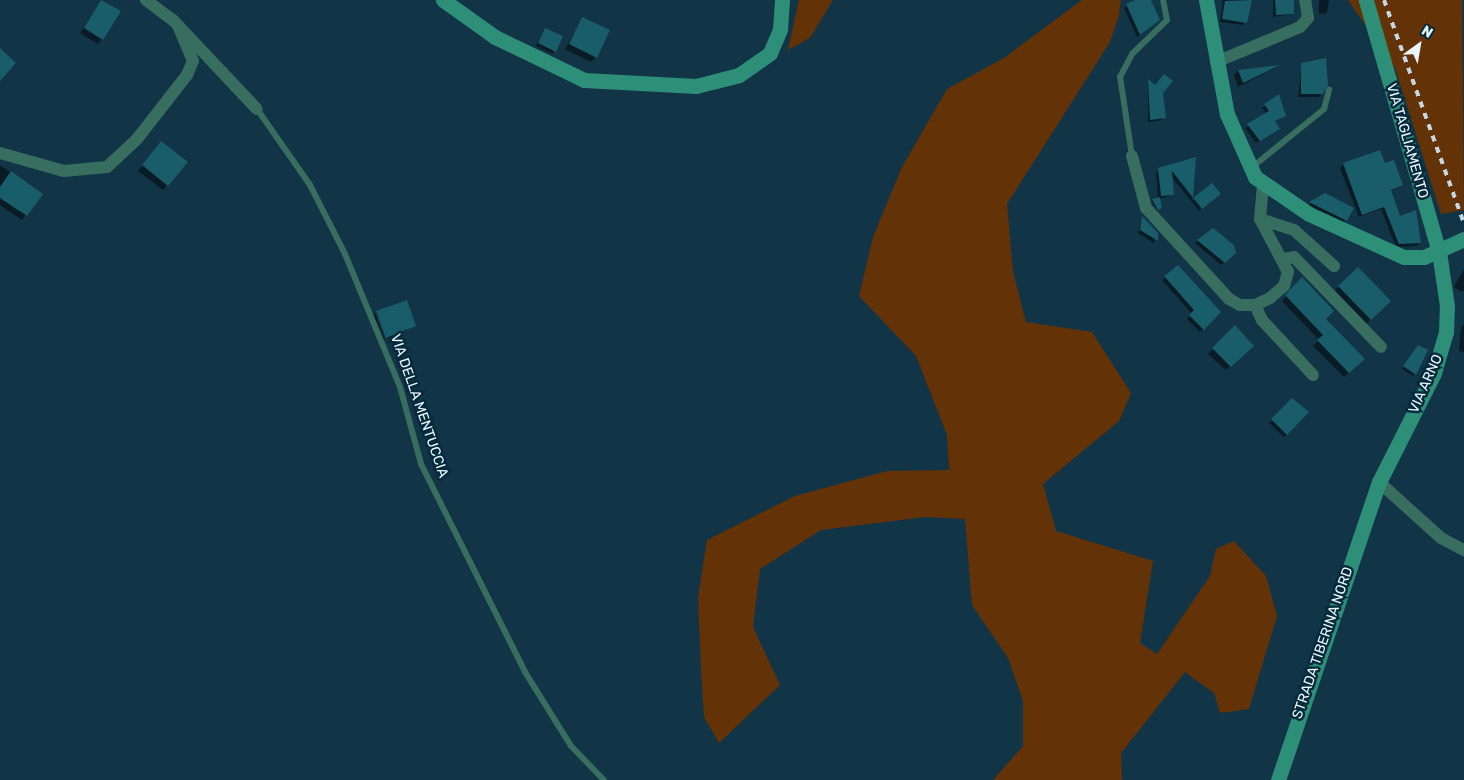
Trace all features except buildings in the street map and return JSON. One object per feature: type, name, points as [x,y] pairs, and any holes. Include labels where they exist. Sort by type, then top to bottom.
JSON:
[{"type":"street","name":"VIA DELLA MENTUCCIA","points":[[146,0],[178,26],[257,109]]},
{"type":"street","points":[[443,0],[495,37],[584,80],[696,86],[739,75],[770,53],[780,30],[782,0]]},
{"type":"street","points":[[1206,0],[1216,62],[1235,139],[1250,169],[1263,184],[1309,214],[1404,257],[1414,260],[1452,246]]},
{"type":"street","points":[[1216,62],[1300,27],[1308,18],[1305,0]]},
{"type":"street","name":"VIA TAGLIAMENTO","points":[[1366,0],[1452,246]]},
{"type":"street","name":"VIA DELLA MENTUCCIA","points":[[0,153],[64,171],[107,167],[137,139],[187,76],[193,61],[178,26]]},
{"type":"street","points":[[1132,156],[1146,208],[1229,299],[1255,306],[1262,320],[1313,375]]},
{"type":"street","points":[[1255,306],[1284,286],[1288,272],[1284,258],[1260,220],[1263,184]]},
{"type":"street","points":[[1260,220],[1294,230],[1334,266]]},
{"type":"street","name":"VIA ARNO","points":[[1370,507],[1379,482],[1434,373],[1446,332],[1452,246]]},
{"type":"street","points":[[1284,258],[1294,257],[1381,347]]},
{"type":"street","points":[[1379,482],[1440,538],[1464,550]]},
{"type":"street","name":"STRADA TIBERINA NORD","points":[[1278,780],[1370,507]]},
{"type":"lane","points":[[1132,156],[1120,77],[1133,53],[1167,20],[1163,0]]},
{"type":"lane","points":[[1250,169],[1324,109],[1330,90]]},
{"type":"lane","name":"VIA DELLA MENTUCCIA","points":[[257,109],[310,185],[345,254],[400,387],[421,464],[525,672],[571,746],[604,780]]},
{"type":"shaded area","points":[[799,0],[833,0],[810,38],[788,50]]},
{"type":"shaded area","points":[[1082,0],[1121,0],[1119,15],[1110,42],[1007,204],[1013,272],[1026,322],[1092,332],[1131,393],[1119,421],[1043,484],[1056,531],[1153,561],[1140,643],[1157,654],[1210,576],[1216,549],[1234,541],[1266,576],[1277,616],[1249,709],[1220,713],[1214,693],[1185,672],[1121,753],[1122,780],[993,780],[1023,746],[1023,701],[1008,658],[972,605],[965,519],[925,517],[821,530],[760,569],[753,627],[780,685],[719,743],[704,717],[701,670],[698,597],[707,540],[795,496],[887,471],[949,470],[947,435],[916,356],[859,296],[873,237],[902,167],[947,89],[1004,58]]},
{"type":"shaded area","points":[[1348,0],[1462,0],[1464,210],[1441,214],[1395,68]]},
{"type":"railway","points":[[1384,0],[1464,224]]}]
